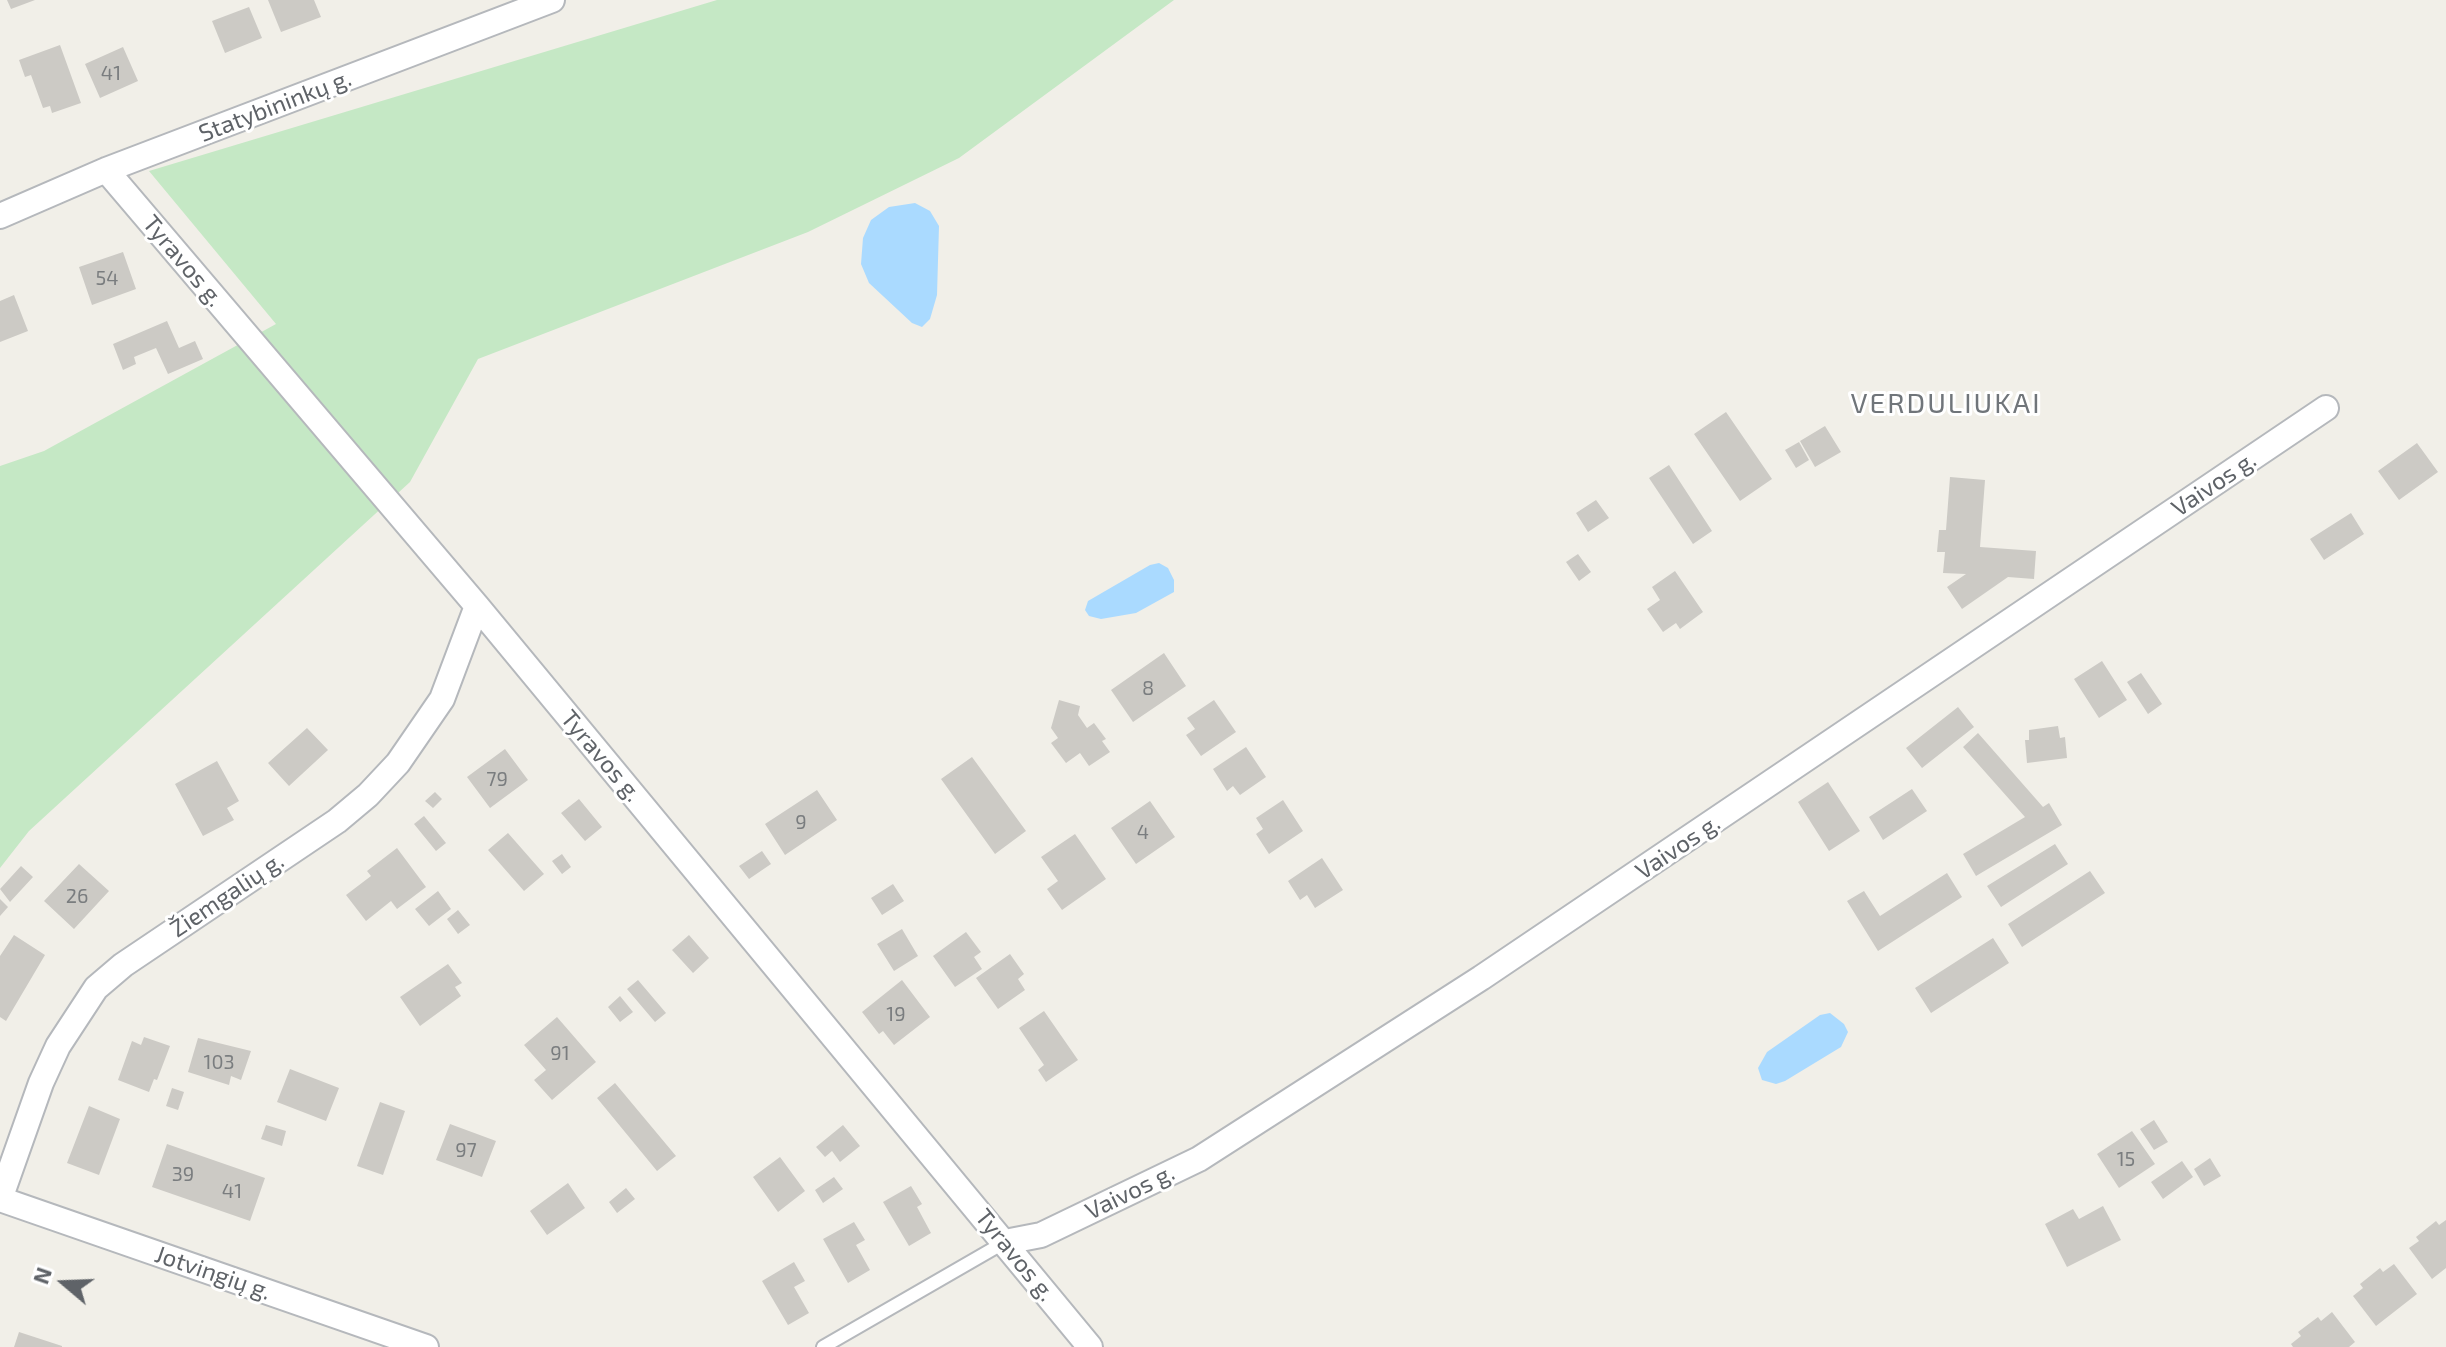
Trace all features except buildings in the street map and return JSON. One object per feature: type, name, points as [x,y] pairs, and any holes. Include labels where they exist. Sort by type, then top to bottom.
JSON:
[{"type":"street","name":"Statybininkų g.","points":[[0,216],[106,170],[552,0]]},
{"type":"street","name":"Tyravos g.","points":[[106,170],[477,606],[1090,1347]]},
{"type":"street","name":"Vaivos g.","points":[[1005,1242],[1041,1235],[1199,1159],[1481,978],[2326,408]]},
{"type":"street","name":"Žiemgalių g.","points":[[0,1199],[41,1083],[64,1035],[96,988],[123,965],[337,821],[368,795],[398,763],[442,699],[477,606]]},
{"type":"street","name":"Jotvingių g.","points":[[0,1199],[426,1347]]},
{"type":"lane","points":[[823,1347],[1005,1242]]},
{"type":"green space","points":[[717,0],[1174,0],[959,158],[808,232],[478,359],[410,482],[29,831],[0,868],[0,466],[44,451],[276,324],[149,171]]},
{"type":"water","points":[[915,203],[930,211],[939,226],[937,295],[930,319],[922,327],[912,323],[869,283],[861,264],[863,238],[871,220],[889,207]]},
{"type":"water","points":[[1159,563],[1168,568],[1174,580],[1174,592],[1136,613],[1101,619],[1089,616],[1085,610],[1088,601],[1150,565]]},
{"type":"water","points":[[1830,1013],[1844,1024],[1848,1032],[1841,1047],[1785,1081],[1776,1084],[1762,1080],[1758,1068],[1767,1052],[1820,1015]]},
{"type":"district","name":"VERDULIUKAI","points":[[1946,404]]}]
